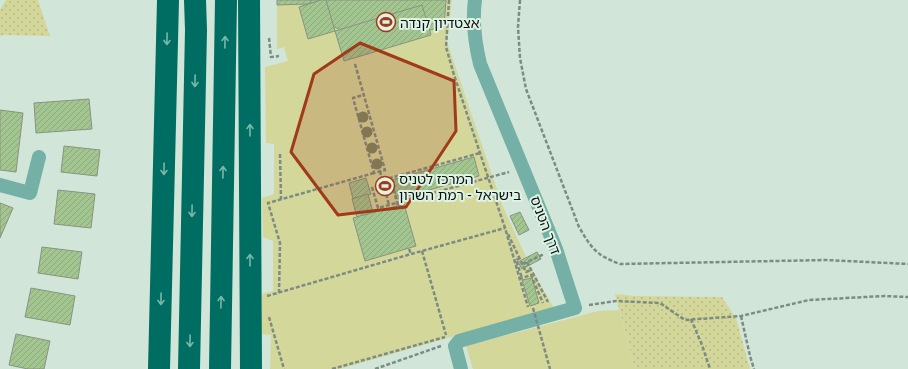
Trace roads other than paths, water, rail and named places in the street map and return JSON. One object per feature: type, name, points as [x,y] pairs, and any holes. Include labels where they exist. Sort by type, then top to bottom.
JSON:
[{"type":"highway","points":[[159,369],[168,0]]},
{"type":"highway","points":[[189,369],[196,38],[195,0]]},
{"type":"highway","points":[[220,369],[226,0]]},
{"type":"highway","points":[[249,0],[251,369]]},
{"type":"street","name":"דרך הטניס","points":[[461,369],[455,346],[459,342],[574,308],[556,249],[480,64],[475,43],[473,12],[475,0]]},
{"type":"street","points":[[0,185],[30,193],[38,157]]},
{"type":"place","name":"אצטדיון קנדה","points":[[386,22]]},
{"type":"place","name":"המרכז לטניס בישראל - רמת השרון","points":[[385,186]]}]
